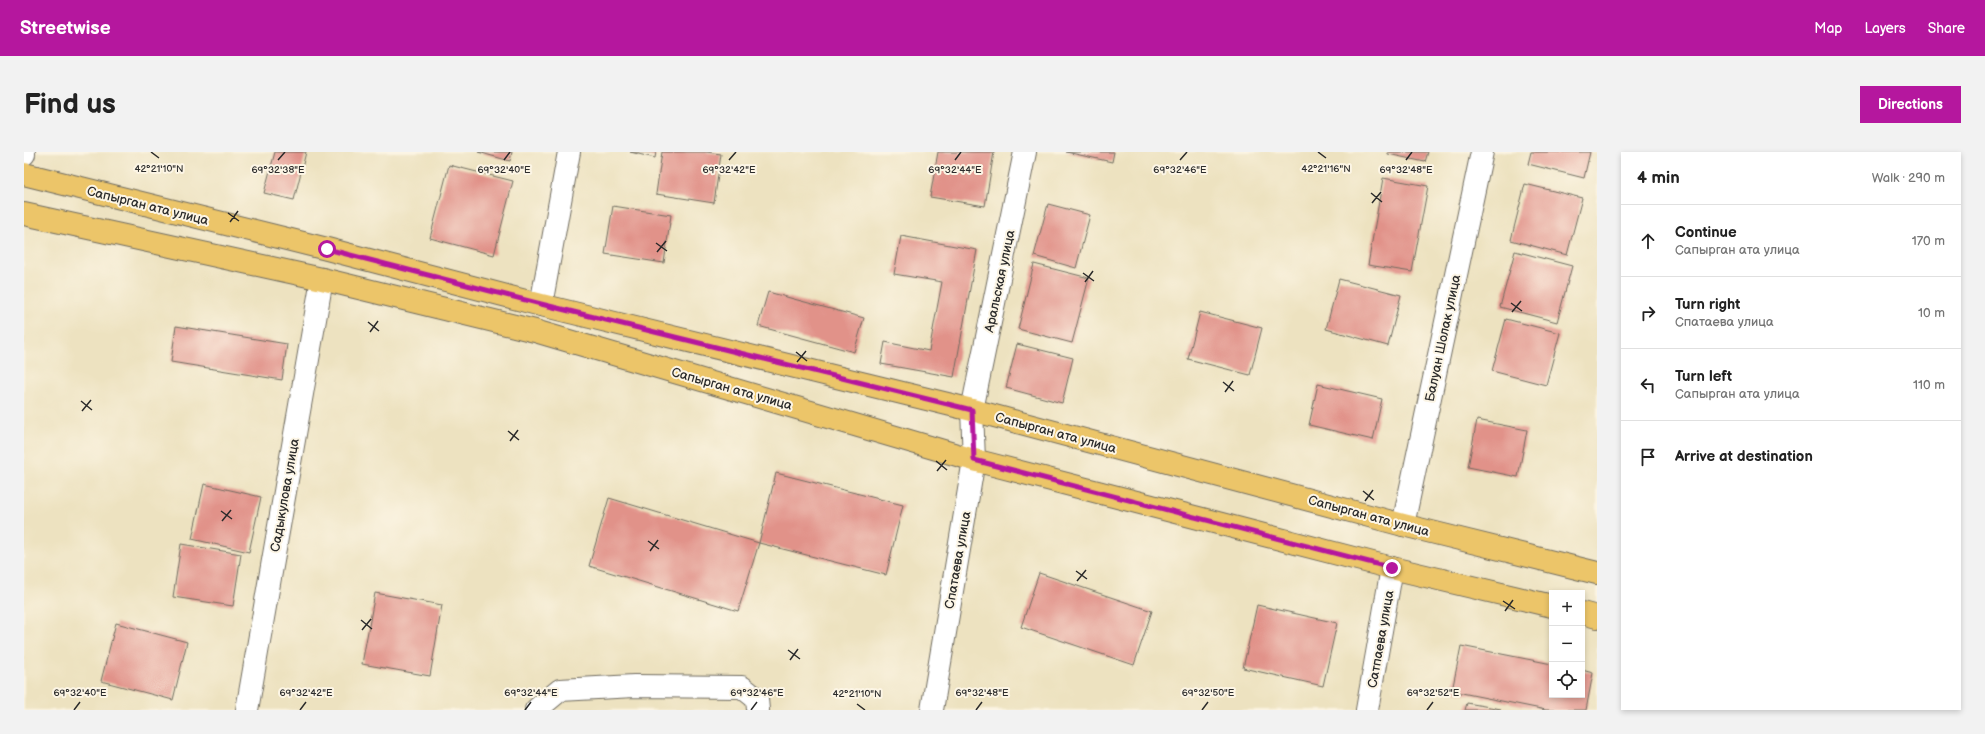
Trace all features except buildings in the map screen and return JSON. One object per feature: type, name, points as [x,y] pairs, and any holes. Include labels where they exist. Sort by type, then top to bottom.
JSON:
[{"type":"main road","name":"Сапырган ата улица","points":[[24,174],[541,304],[972,410],[1403,525],[1597,573]]},
{"type":"main road","name":"Сапырган ата улица","points":[[24,214],[322,279],[535,331],[974,460],[1392,568],[1549,605]]},
{"type":"main road","points":[[1585,614],[1597,617]]},
{"type":"street","points":[[541,304],[569,152]]},
{"type":"street","name":"Аральская улица","points":[[972,410],[1025,152]]},
{"type":"street","name":"Балуан Шолак улица","points":[[1403,525],[1482,152]]},
{"type":"street","name":"Садыкулова улица","points":[[247,710],[322,279]]},
{"type":"street","name":"Спатаева улица","points":[[932,710],[974,460],[972,410]]},
{"type":"street","name":"Сатпаева улица","points":[[1367,710],[1392,568]]},
{"type":"street","points":[[536,710],[560,690],[657,686],[742,686],[757,699],[758,710]]},
{"type":"route","points":[[327,249],[541,304],[972,410],[974,460],[1392,568]]}]
